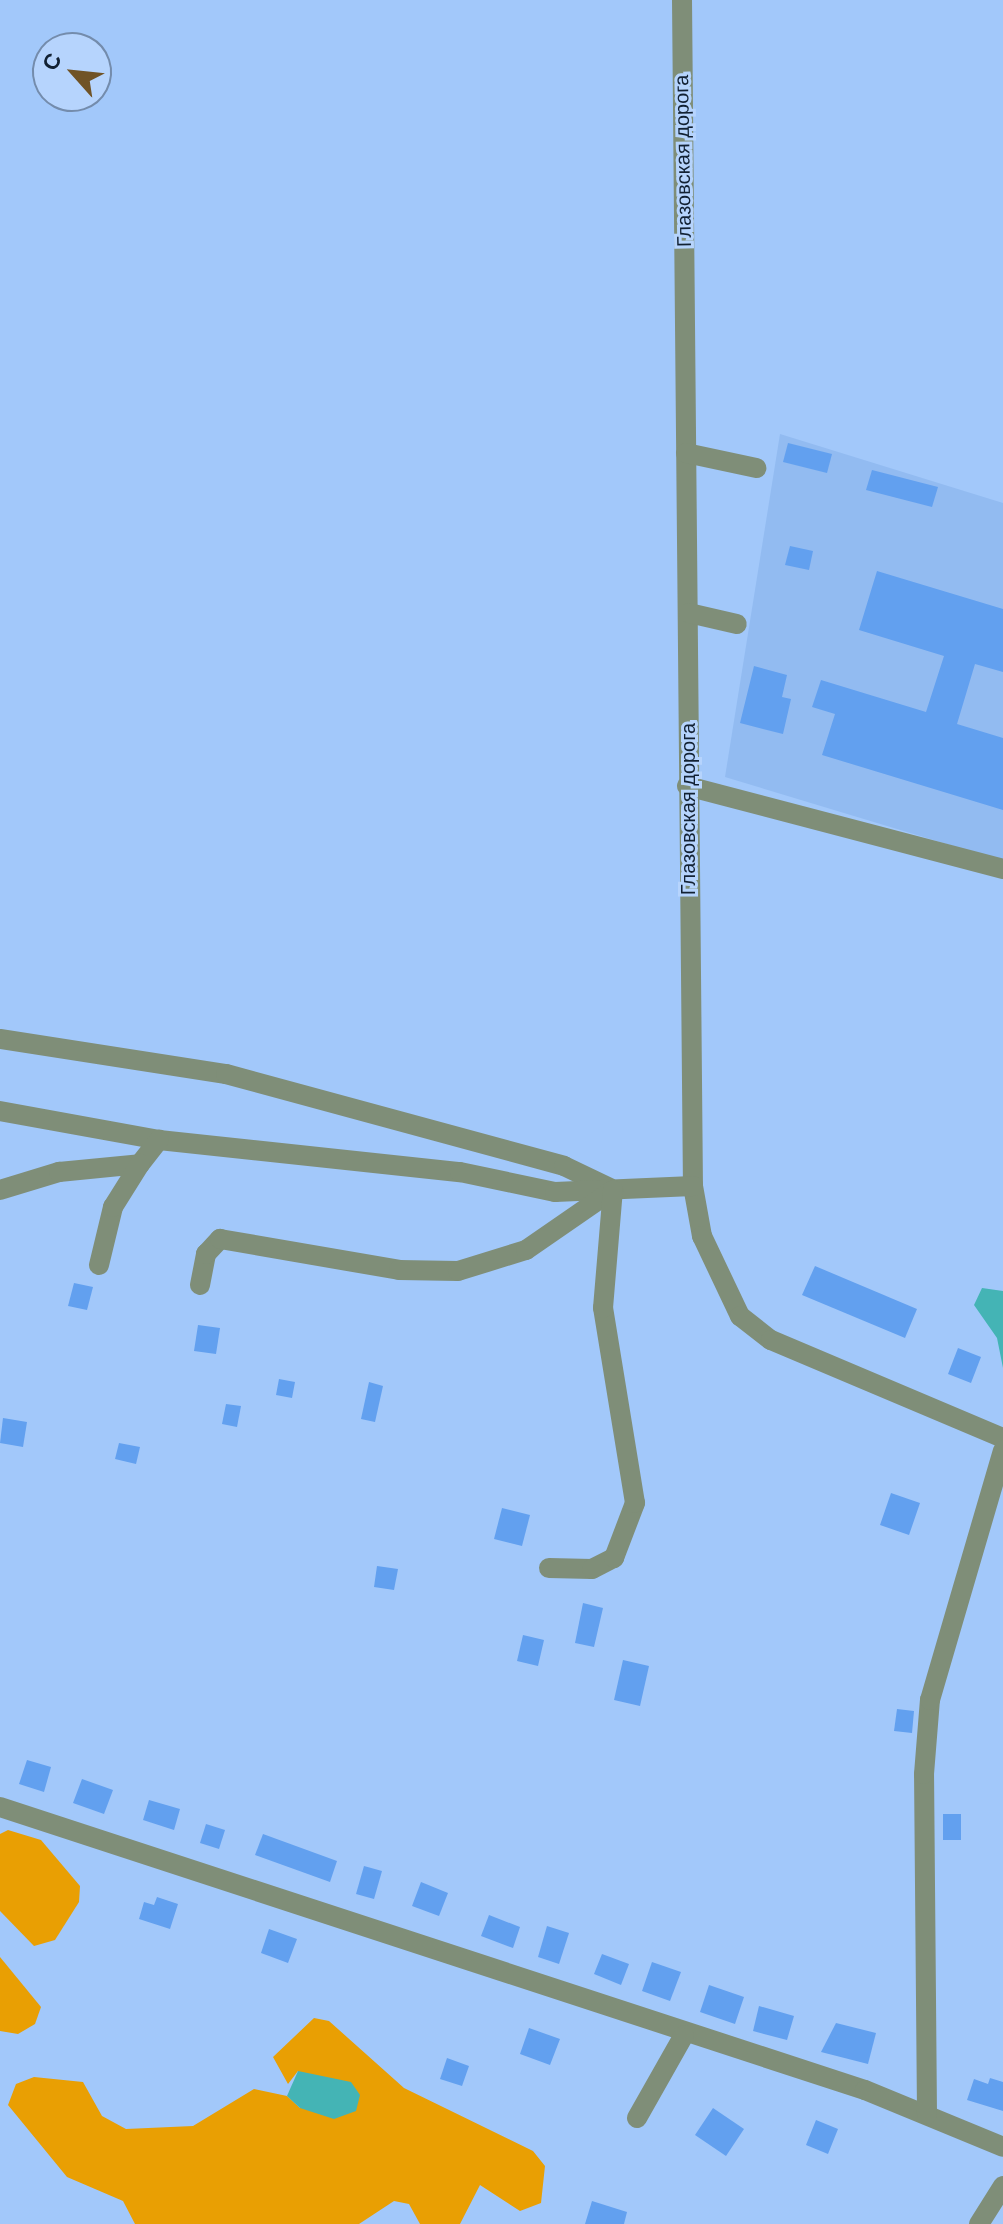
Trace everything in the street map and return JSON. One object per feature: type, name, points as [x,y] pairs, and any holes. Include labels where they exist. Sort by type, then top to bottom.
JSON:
[{"type":"street","name":"Глазовская дорога","points":[[682,0],[693,1186],[715,1272],[740,1316],[806,1359],[1003,1438]]},
{"type":"street","points":[[686,453],[756,468]]},
{"type":"street","points":[[689,613],[737,624]]},
{"type":"street","points":[[687,786],[1003,869]]},
{"type":"street","points":[[0,1039],[226,1074],[564,1166],[613,1190]]},
{"type":"street","points":[[0,1111],[159,1140],[460,1172],[555,1192],[693,1186]]},
{"type":"street","points":[[99,1265],[113,1207],[159,1140]]},
{"type":"street","points":[[0,1190],[59,1172],[140,1164]]},
{"type":"street","points":[[200,1285],[206,1254],[220,1239],[399,1270],[458,1271],[526,1250],[613,1190]]},
{"type":"street","points":[[549,1568],[574,1572],[614,1558],[635,1503],[603,1308],[613,1190]]},
{"type":"street","points":[[927,2114],[924,1774],[930,1700],[1003,1450]]},
{"type":"street","points":[[0,1807],[242,1881],[684,2035],[927,2114],[1003,2147]]},
{"type":"street","points":[[637,2118],[684,2035]]},
{"type":"street","points":[[979,2224],[1003,2186]]},
{"type":"shaded area","points":[[780,434],[1003,503],[1003,861],[725,777]]},
{"type":"shaded area","points":[[982,1288],[1003,1291],[1003,1368],[997,1338],[974,1305]]},
{"type":"shaded area","points":[[8,1830],[41,1840],[80,1886],[79,1902],[55,1940],[34,1946],[0,1911],[0,1834]]},
{"type":"shaded area","points":[[0,1957],[41,2007],[35,2024],[18,2034],[0,2031]]},
{"type":"shaded area","points":[[314,2018],[329,2021],[404,2088],[533,2151],[545,2166],[541,2203],[520,2211],[480,2185],[460,2224],[420,2224],[409,2204],[394,2201],[359,2224],[135,2224],[123,2201],[67,2177],[8,2105],[16,2084],[34,2077],[83,2082],[102,2116],[126,2129],[193,2126],[254,2089],[287,2096],[300,2108],[298,2071],[288,2084],[273,2057]]},
{"type":"shaded area","points":[[298,2071],[351,2082],[360,2095],[356,2111],[334,2119],[300,2108],[287,2096]]},
{"type":"building","points":[[788,443],[832,454],[827,473],[783,462]]},
{"type":"building","points":[[872,470],[938,487],[932,507],[866,490]]},
{"type":"building","points":[[790,546],[813,551],[809,570],[785,565]]},
{"type":"building","points":[[877,571],[1003,609],[1003,672],[975,664],[957,724],[1003,738],[1003,810],[822,755],[835,714],[812,707],[821,680],[926,712],[944,656],[859,630]]},
{"type":"building","points":[[754,666],[787,675],[782,697],[791,699],[783,734],[740,723]]},
{"type":"building","points":[[815,1266],[917,1309],[905,1338],[802,1295]]},
{"type":"building","points":[[74,1283],[93,1287],[87,1310],[68,1306]]},
{"type":"building","points":[[198,1325],[220,1328],[216,1354],[194,1351]]},
{"type":"building","points":[[958,1348],[981,1357],[971,1383],[948,1374]]},
{"type":"building","points":[[279,1379],[295,1382],[292,1398],[276,1395]]},
{"type":"building","points":[[369,1382],[383,1386],[375,1422],[361,1419]]},
{"type":"building","points":[[226,1404],[241,1406],[237,1427],[222,1424]]},
{"type":"building","points":[[3,1418],[27,1422],[23,1447],[0,1443]]},
{"type":"building","points":[[119,1443],[140,1447],[136,1464],[115,1459]]},
{"type":"building","points":[[891,1493],[920,1503],[909,1535],[880,1525]]},
{"type":"building","points":[[502,1508],[530,1515],[522,1546],[494,1539]]},
{"type":"building","points":[[377,1566],[398,1569],[394,1590],[374,1587]]},
{"type":"building","points":[[583,1603],[603,1608],[594,1647],[575,1643]]},
{"type":"building","points":[[523,1635],[544,1640],[538,1666],[517,1661]]},
{"type":"building","points":[[623,1660],[649,1666],[640,1706],[614,1700]]},
{"type":"building","points":[[897,1709],[914,1711],[912,1733],[894,1731]]},
{"type":"building","points":[[27,1760],[51,1767],[44,1792],[19,1784]]},
{"type":"building","points":[[82,1779],[113,1790],[104,1814],[73,1803]]},
{"type":"building","points":[[149,1800],[180,1809],[174,1830],[143,1820]]},
{"type":"building","points":[[943,1814],[961,1814],[961,1840],[943,1840]]},
{"type":"building","points":[[206,1824],[225,1830],[219,1849],[200,1843]]},
{"type":"building","points":[[263,1834],[337,1861],[330,1882],[255,1855]]},
{"type":"building","points":[[364,1866],[382,1871],[374,1899],[356,1894]]},
{"type":"building","points":[[421,1882],[448,1893],[439,1916],[412,1906]]},
{"type":"building","points":[[157,1897],[178,1904],[170,1929],[139,1919],[144,1902],[154,1905]]},
{"type":"building","points":[[489,1915],[520,1927],[513,1948],[481,1936]]},
{"type":"building","points":[[547,1926],[569,1933],[559,1964],[538,1957]]},
{"type":"building","points":[[269,1929],[297,1939],[288,1963],[261,1953]]},
{"type":"building","points":[[602,1954],[629,1964],[621,1985],[594,1974]]},
{"type":"building","points":[[652,1962],[681,1972],[670,2001],[642,1991]]},
{"type":"building","points":[[709,1985],[744,1997],[735,2024],[700,2012]]},
{"type":"building","points":[[759,2006],[794,2016],[787,2040],[753,2031]]},
{"type":"building","points":[[836,2023],[876,2033],[868,2064],[821,2052]]},
{"type":"building","points":[[529,2028],[560,2039],[550,2065],[520,2054]]},
{"type":"building","points":[[447,2058],[469,2066],[462,2086],[440,2079]]},
{"type":"building","points":[[990,2078],[1003,2082],[1003,2111],[967,2100],[974,2079],[988,2084]]},
{"type":"building","points":[[713,2108],[744,2129],[726,2156],[695,2135]]},
{"type":"building","points":[[816,2120],[838,2129],[828,2154],[806,2145]]},
{"type":"building","points":[[592,2201],[627,2212],[624,2224],[585,2224]]}]
